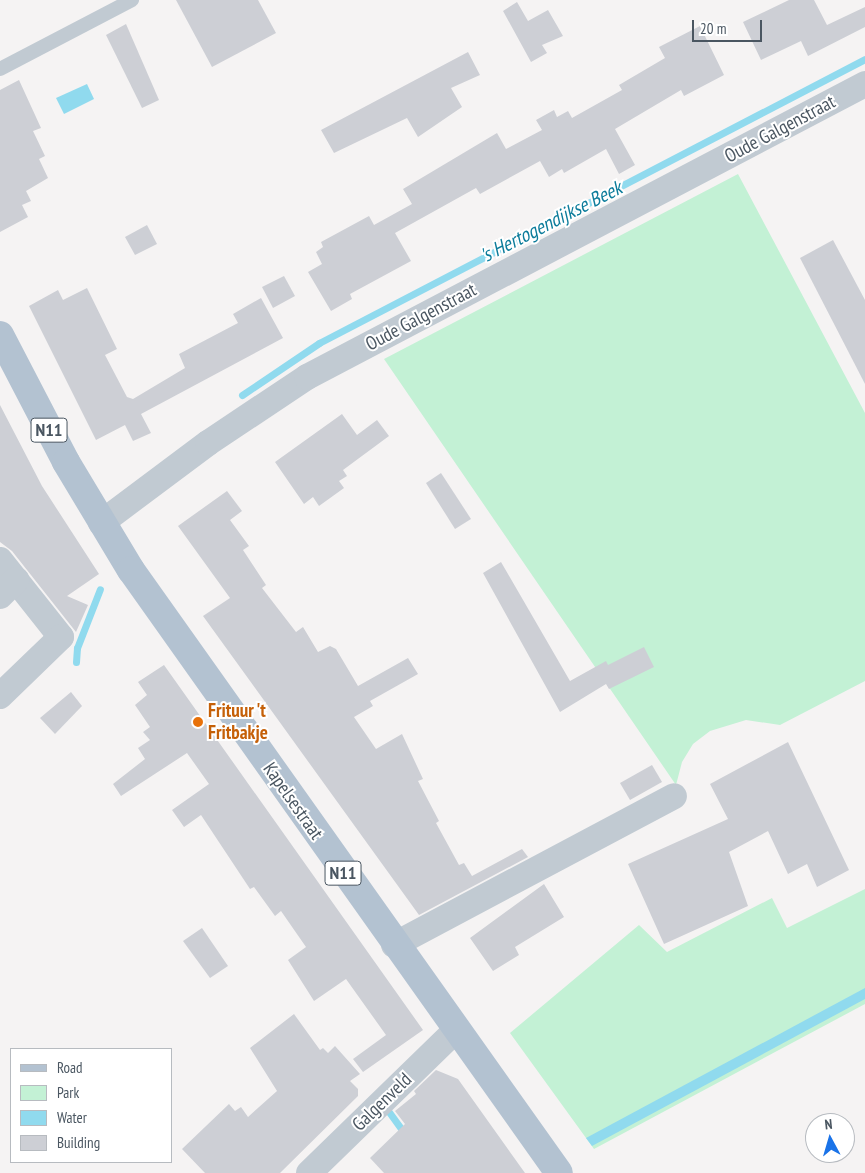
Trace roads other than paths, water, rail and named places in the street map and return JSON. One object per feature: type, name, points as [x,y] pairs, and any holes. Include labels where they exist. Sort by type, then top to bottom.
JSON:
[{"type":"main road","name":"N11","points":[[0,335],[101,523]]},
{"type":"main road","name":"Kapelsestraat","points":[[101,523],[454,1030],[559,1173]]},
{"type":"street","name":"Oude Galgenstraat","points":[[101,523],[208,443],[307,377],[865,84]]},
{"type":"street","points":[[0,696],[61,637],[5,578]]},
{"type":"street","points":[[394,944],[674,796]]},
{"type":"street","name":"Galgenveld","points":[[309,1173],[454,1030]]},
{"type":"lane","points":[[0,69],[132,0]]},
{"type":"water","points":[[87,84],[94,99],[64,114],[56,98]]},
{"type":"water","points":[[865,988],[865,999],[592,1146],[586,1138]]},
{"type":"waterway","name":"'s Hertogendijkse Beek","points":[[242,395],[319,343],[865,59]]},
{"type":"waterway","name":"'s Hertogendijkse Beek","points":[[76,662],[77,648],[100,589]]},
{"type":"waterway","name":"'s Hertogendijkse Beek","points":[[389,1112],[405,1134]]},
{"type":"place","name":"Frituur 't Fritbakje","points":[[198,722]]}]
